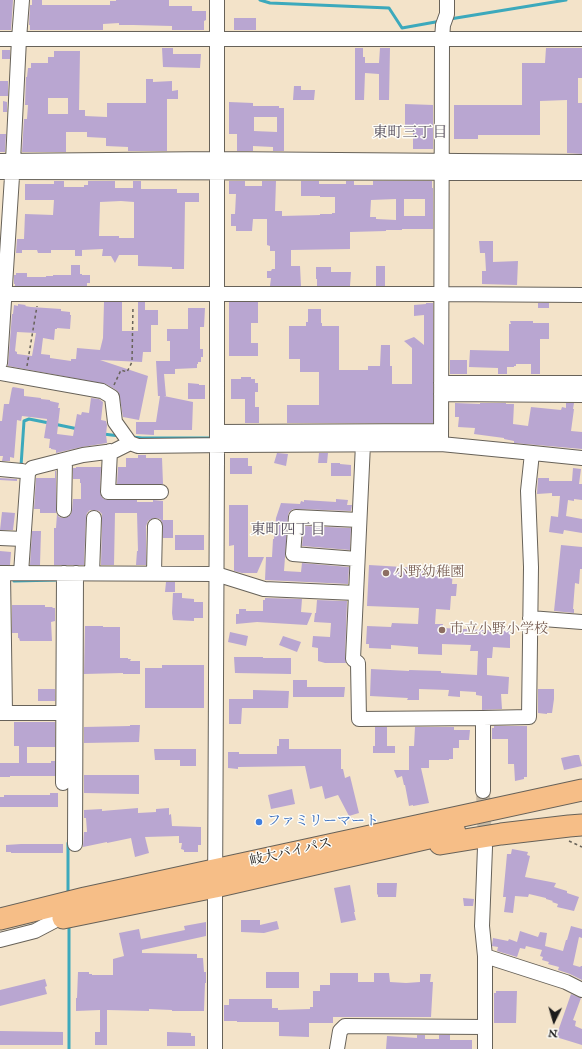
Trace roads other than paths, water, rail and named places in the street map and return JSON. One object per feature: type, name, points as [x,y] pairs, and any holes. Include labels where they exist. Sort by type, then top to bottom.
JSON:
[{"type":"highway","points":[[329,845],[335,837],[459,806],[582,779]]},
{"type":"highway","name":"岐大バイパス","points":[[0,932],[56,920],[215,879],[329,845],[582,790]]},
{"type":"highway","name":"岐大バイパス","points":[[0,919],[35,910],[375,850],[582,804]]},
{"type":"highway","points":[[375,850],[387,853],[501,834],[570,826],[576,831]]},
{"type":"street","points":[[0,363],[6,167],[22,0]]},
{"type":"street","points":[[441,438],[442,39],[443,25],[447,14],[447,0]]},
{"type":"street","points":[[214,1],[218,39],[216,294],[216,1049]]},
{"type":"street","points":[[0,39],[582,39]]},
{"type":"street","points":[[442,167],[582,162]]},
{"type":"street","points":[[6,167],[442,167],[582,173]]},
{"type":"street","points":[[2,294],[582,295]]},
{"type":"street","points":[[0,373],[102,391],[112,397],[115,422],[130,443],[138,446],[217,438],[441,438],[532,453],[582,458]]},
{"type":"street","points":[[441,389],[582,383]]},
{"type":"street","points":[[441,389],[582,395]]},
{"type":"street","points":[[217,438],[363,444],[441,438]]},
{"type":"street","points":[[21,573],[28,473],[32,468],[83,455],[114,451],[130,443]]},
{"type":"street","points":[[363,444],[353,659],[358,663],[359,719],[529,717],[531,566],[528,491],[532,453]]},
{"type":"street","points":[[110,451],[108,492],[161,492]]},
{"type":"street","points":[[64,510],[65,460]]},
{"type":"street","points":[[0,469],[28,473]]},
{"type":"street","points":[[357,559],[294,554],[296,517],[359,520]]},
{"type":"street","points":[[92,573],[94,518]]},
{"type":"street","points":[[154,574],[155,526]]},
{"type":"street","points":[[0,538],[23,539]]},
{"type":"street","points":[[69,713],[3,713],[2,573],[216,574],[264,589],[356,594]]},
{"type":"street","points":[[70,573],[69,713],[75,844]]},
{"type":"street","points":[[530,618],[582,622]]},
{"type":"street","points":[[63,783],[69,713]]},
{"type":"street","points":[[483,718],[484,790]]},
{"type":"street","points":[[484,1049],[484,956],[482,926],[485,847]]},
{"type":"street","points":[[0,911],[10,909],[35,910]]},
{"type":"street","points":[[0,940],[35,931],[56,920]]},
{"type":"street","points":[[484,956],[566,982],[582,990]]},
{"type":"street","points":[[337,1049],[340,1031],[345,1026],[485,1026]]},
{"type":"waterway","points":[[260,0],[270,3],[389,8],[402,28],[441,21]]},
{"type":"waterway","points":[[450,19],[566,0]]},
{"type":"waterway","points":[[21,466],[24,421],[29,419],[49,423]]},
{"type":"waterway","points":[[54,424],[78,429]]},
{"type":"waterway","points":[[103,434],[120,436]]},
{"type":"waterway","points":[[131,437],[213,438]]},
{"type":"waterway","points":[[14,578],[14,581],[58,580]]},
{"type":"waterway","points":[[68,843],[68,895]]},
{"type":"waterway","points":[[69,925],[69,1049]]},
{"type":"tunnel","points":[[483,791],[485,844]]},
{"type":"place","name":"小野幼稚園","points":[[386,573]]},
{"type":"place","name":"市立小野小学校","points":[[442,630]]},
{"type":"place","name":"ファミリーマート","points":[[259,822]]},
{"type":"district","name":"東町三丁目","points":[[410,134]]},
{"type":"district","name":"東町四丁目","points":[[288,531]]}]
